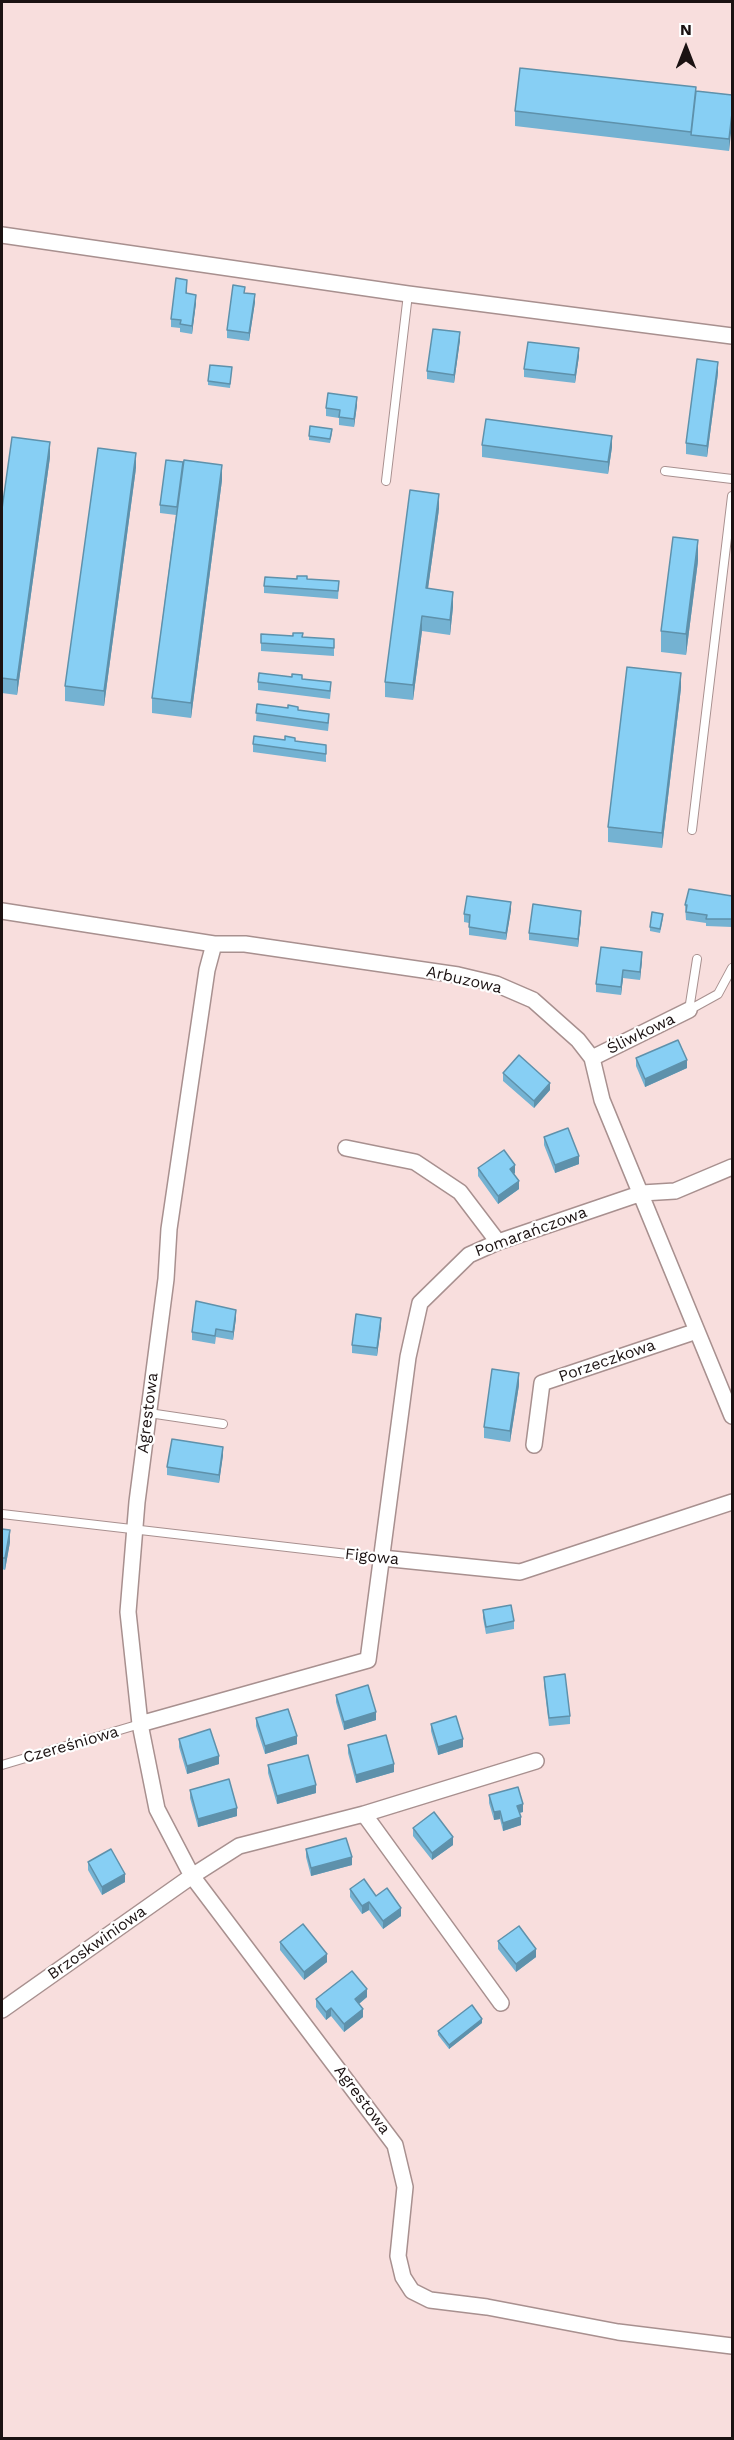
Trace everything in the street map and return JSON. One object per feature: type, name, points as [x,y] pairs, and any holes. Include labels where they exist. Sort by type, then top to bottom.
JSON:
[{"type":"street","points":[[2,235],[408,294],[732,336]]},
{"type":"street","name":"Arbuzowa","points":[[2,911],[214,944],[245,944],[458,975],[496,984],[533,1000],[578,1040],[592,1058],[602,1100],[732,1416]]},
{"type":"street","name":"Agrestowa","points":[[214,944],[207,970],[170,1229],[166,1279],[134,1531],[128,1612],[140,1724],[157,1809],[192,1876],[395,2145],[405,2187],[398,2256],[403,2277],[412,2291],[430,2300],[487,2307],[618,2332],[732,2346]]},
{"type":"street","name":"Śliwkowa","points":[[592,1058],[689,1010]]},
{"type":"street","points":[[346,1148],[415,1162],[460,1192],[498,1242]]},
{"type":"street","name":"Pomarańczowa","points":[[140,1724],[368,1660],[408,1357],[420,1303],[469,1255],[498,1242],[642,1193],[675,1191],[732,1167]]},
{"type":"street","name":"Porzeczkowa","points":[[534,1444],[542,1383],[697,1331]]},
{"type":"street","name":"Figowa","points":[[382,1558],[519,1572],[732,1502]]},
{"type":"street","points":[[192,1876],[239,1846],[363,1814],[536,1761]]},
{"type":"street","points":[[363,1814],[501,2003]]},
{"type":"street","name":"Brzoskwiniowa","points":[[2,2010],[192,1876]]},
{"type":"lane","points":[[386,481],[408,294]]},
{"type":"lane","points":[[664,471],[732,479]]},
{"type":"lane","points":[[692,830],[732,496]]},
{"type":"lane","points":[[689,1010],[697,959]]},
{"type":"lane","points":[[689,1010],[718,994],[732,968]]},
{"type":"lane","points":[[148,1413],[223,1424]]},
{"type":"lane","name":"Figowa","points":[[2,1515],[382,1558]]},
{"type":"lane","name":"Czereśniowa","points":[[2,1765],[140,1724]]},
{"type":"building","points":[[520,68],[696,87],[691,132],[515,111]]},
{"type":"building","points":[[696,91],[732,95],[729,139],[691,135]]},
{"type":"building","points":[[176,278],[187,280],[186,293],[196,295],[192,326],[180,324],[181,320],[171,319]]},
{"type":"building","points":[[233,285],[245,287],[244,293],[255,294],[249,333],[227,330]]},
{"type":"building","points":[[433,329],[460,332],[454,375],[427,371]]},
{"type":"building","points":[[528,342],[579,348],[575,375],[524,369]]},
{"type":"building","points":[[697,359],[718,362],[707,446],[686,443]]},
{"type":"building","points":[[210,365],[232,367],[230,384],[208,381]]},
{"type":"building","points":[[328,393],[357,397],[354,419],[339,417],[340,410],[326,408]]},
{"type":"building","points":[[486,419],[612,436],[608,462],[482,445]]},
{"type":"building","points":[[310,426],[332,429],[330,439],[309,436]]},
{"type":"building","points":[[12,437],[50,442],[17,680],[2,678],[2,509]]},
{"type":"building","points":[[98,448],[136,453],[104,691],[65,686]]},
{"type":"building","points":[[166,460],[183,462],[177,507],[160,505]]},
{"type":"building","points":[[184,460],[222,465],[191,703],[152,698]]},
{"type":"building","points":[[410,490],[439,494],[426,588],[453,592],[450,620],[422,616],[413,685],[385,682]]},
{"type":"building","points":[[673,537],[698,540],[686,634],[661,631]]},
{"type":"building","points":[[297,576],[339,581],[338,591],[264,586],[265,577],[297,579]]},
{"type":"building","points":[[293,633],[303,633],[302,637],[334,639],[334,648],[261,643],[261,634],[293,636]]},
{"type":"building","points":[[627,667],[681,673],[662,833],[608,827]]},
{"type":"building","points":[[259,673],[292,677],[292,674],[302,675],[302,679],[331,682],[330,691],[258,682]]},
{"type":"building","points":[[257,704],[288,708],[288,705],[298,707],[298,710],[329,714],[328,723],[256,713]]},
{"type":"building","points":[[254,736],[285,740],[285,736],[295,738],[295,741],[326,745],[326,754],[253,744]]},
{"type":"building","points":[[689,889],[732,896],[732,919],[706,919],[707,915],[686,912],[687,905],[685,905]]},
{"type":"building","points":[[467,896],[511,902],[506,933],[469,927],[470,915],[464,914]]},
{"type":"building","points":[[533,904],[581,911],[578,939],[529,933]]},
{"type":"building","points":[[652,912],[663,914],[660,929],[650,927]]},
{"type":"building","points":[[601,947],[642,952],[640,972],[623,970],[621,987],[596,984]]},
{"type":"building","points":[[678,1040],[687,1060],[645,1079],[636,1058]]},
{"type":"building","points":[[519,1055],[550,1083],[534,1101],[503,1073]]},
{"type":"building","points":[[568,1128],[579,1156],[555,1165],[544,1137]]},
{"type":"building","points":[[504,1150],[515,1165],[510,1169],[519,1181],[498,1196],[478,1168]]},
{"type":"building","points":[[196,1301],[236,1310],[233,1332],[216,1329],[215,1336],[192,1332]]},
{"type":"building","points":[[356,1314],[381,1318],[377,1348],[352,1345]]},
{"type":"building","points":[[492,1369],[519,1373],[510,1431],[484,1427]]},
{"type":"building","points":[[172,1439],[223,1447],[219,1475],[167,1467]]},
{"type":"building","points":[[2,1529],[10,1530],[5,1558],[2,1558]]},
{"type":"building","points":[[511,1605],[514,1621],[486,1627],[483,1610]]},
{"type":"building","points":[[565,1674],[570,1716],[549,1718],[544,1677]]},
{"type":"building","points":[[368,1685],[376,1712],[344,1722],[336,1695]]},
{"type":"building","points":[[288,1709],[297,1736],[265,1746],[256,1718]]},
{"type":"building","points":[[456,1716],[463,1739],[438,1747],[431,1724]]},
{"type":"building","points":[[210,1729],[219,1756],[187,1766],[179,1739]]},
{"type":"building","points":[[386,1735],[394,1764],[356,1775],[348,1745]]},
{"type":"building","points":[[308,1755],[316,1785],[277,1796],[268,1765]]},
{"type":"building","points":[[229,1779],[237,1808],[198,1819],[190,1790]]},
{"type":"building","points":[[518,1787],[523,1804],[517,1806],[521,1817],[503,1823],[500,1811],[494,1812],[489,1795]]},
{"type":"building","points":[[434,1812],[453,1837],[432,1853],[413,1828]]},
{"type":"building","points":[[346,1838],[352,1857],[311,1868],[306,1849]]},
{"type":"building","points":[[111,1849],[125,1874],[102,1887],[88,1862]]},
{"type":"building","points":[[364,1879],[376,1896],[387,1888],[401,1908],[383,1921],[369,1902],[362,1906],[350,1889]]},
{"type":"building","points":[[303,1924],[327,1954],[304,1972],[280,1942]]},
{"type":"building","points":[[519,1926],[536,1949],[516,1964],[498,1941]]},
{"type":"building","points":[[352,1971],[367,1989],[355,1999],[363,2009],[344,2024],[331,2008],[326,2012],[316,1999]]},
{"type":"building","points":[[472,2005],[482,2019],[449,2045],[438,2031]]}]
